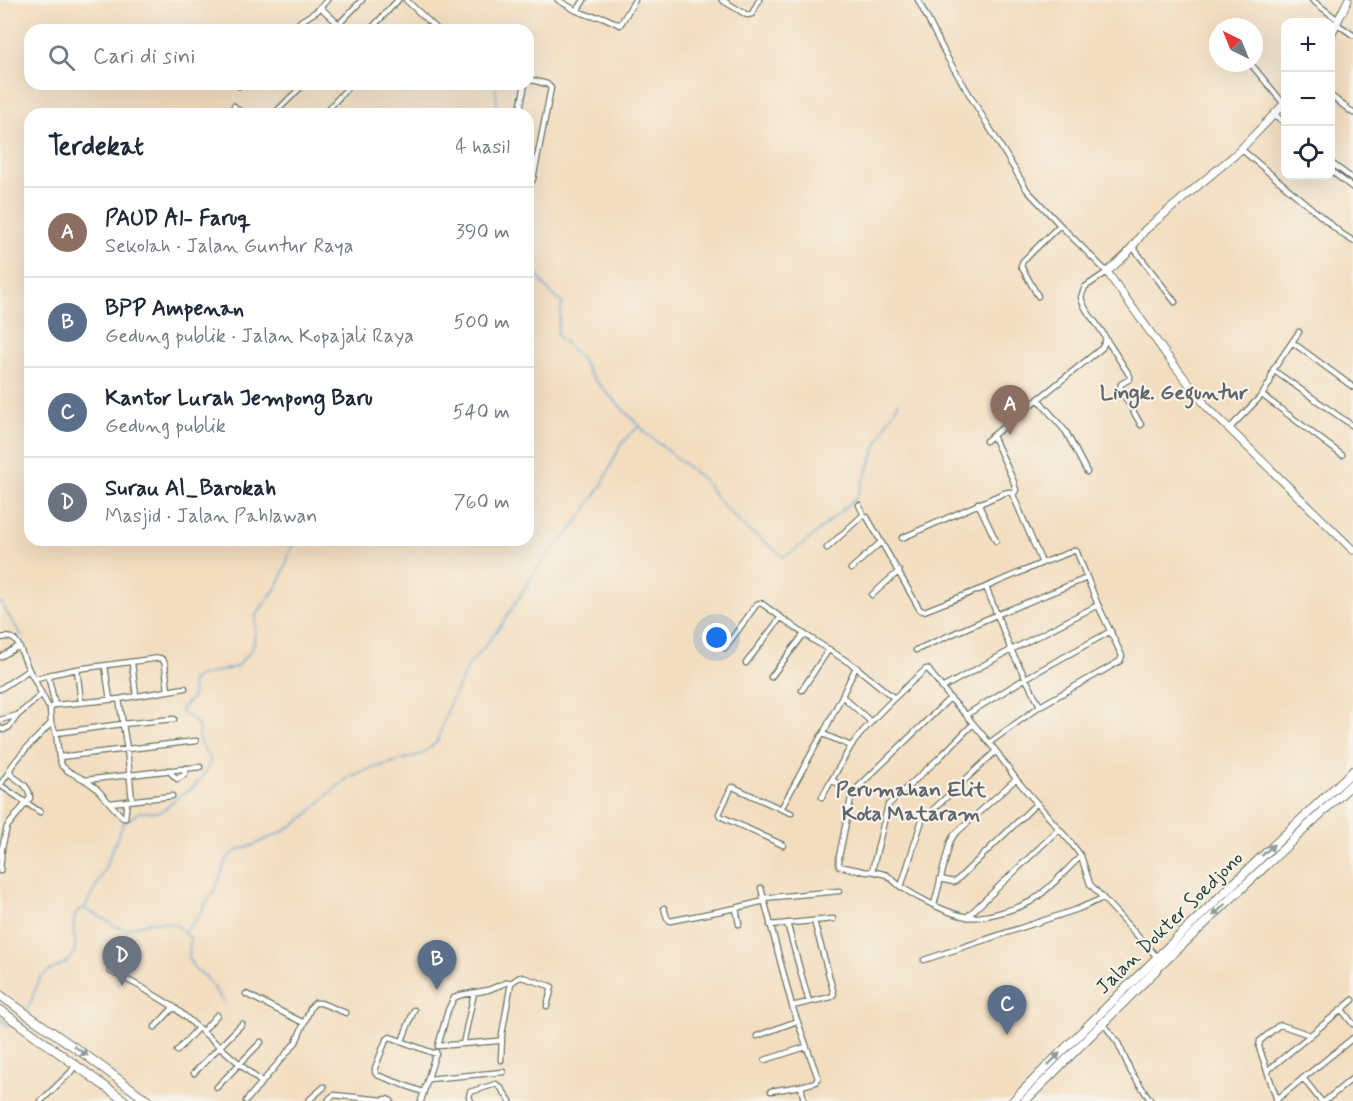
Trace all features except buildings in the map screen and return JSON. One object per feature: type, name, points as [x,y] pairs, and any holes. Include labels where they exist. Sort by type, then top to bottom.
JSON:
[{"type":"highway","name":"Jalan Dokter Soedjono","points":[[1025,1101],[1234,888],[1353,771]]},
{"type":"highway","name":"Jalan Dokter Soedjono","points":[[1013,1101],[1157,957],[1353,783]]},
{"type":"highway","points":[[0,995],[148,1101]]},
{"type":"highway","points":[[3,1012],[125,1101]]},
{"type":"street","points":[[298,24],[313,14],[327,0]]},
{"type":"street","points":[[320,7],[339,24],[362,0]]},
{"type":"street","points":[[376,24],[398,0]]},
{"type":"street","points":[[406,0],[432,24]]},
{"type":"street","points":[[558,0],[577,11],[603,17],[620,26],[634,2],[626,0]]},
{"type":"street","points":[[577,11],[584,0]]},
{"type":"street","points":[[723,1],[748,15],[753,12],[759,0]]},
{"type":"street","points":[[918,0],[949,61],[1027,190],[1104,269],[1209,410],[1353,550]]},
{"type":"street","points":[[1312,0],[1353,35]]},
{"type":"street","points":[[1335,23],[1348,0]]},
{"type":"street","points":[[1258,72],[1281,100]]},
{"type":"street","points":[[534,81],[547,84],[551,88],[534,174]]},
{"type":"street","points":[[280,108],[298,90]]},
{"type":"street","points":[[329,108],[346,90]]},
{"type":"street","points":[[520,108],[524,90]]},
{"type":"street","points":[[1335,100],[1353,113]]},
{"type":"street","points":[[1141,425],[1120,388],[1121,384],[1130,379],[1130,376],[1102,331],[1084,308],[1081,297],[1085,287],[1104,269],[1126,255],[1145,230],[1241,150],[1281,105]]},
{"type":"street","points":[[1274,114],[1281,120]]},
{"type":"street","points":[[1241,150],[1353,241]]},
{"type":"street","points":[[1335,166],[1353,179]]},
{"type":"street","points":[[1335,174],[1353,188]]},
{"type":"street","points":[[1038,296],[1021,266],[1023,261],[1060,225]]},
{"type":"street","points":[[1132,246],[1175,302]]},
{"type":"street","points":[[1229,429],[1262,395],[1270,382],[1273,370],[1299,332]]},
{"type":"street","points":[[986,441],[1102,348],[1106,339]]},
{"type":"street","points":[[1292,342],[1353,387]]},
{"type":"street","points":[[1273,370],[1353,426]]},
{"type":"street","points":[[1262,395],[1342,455]]},
{"type":"street","points":[[1038,399],[1066,432],[1087,472]]},
{"type":"street","points":[[993,436],[1013,480],[1016,490],[1013,495]]},
{"type":"street","points":[[902,538],[978,503],[1009,492],[1013,495],[1042,563]]},
{"type":"street","points":[[978,503],[996,542]]},
{"type":"street","points":[[859,505],[917,607],[924,611],[1076,550],[1121,654],[1120,661],[1040,706],[989,743]]},
{"type":"street","points":[[827,548],[862,516],[866,516]]},
{"type":"street","points":[[851,569],[881,542]]},
{"type":"street","points":[[872,595],[898,571]]},
{"type":"street","points":[[916,651],[1087,578]]},
{"type":"street","points":[[985,587],[1011,650],[1040,706]]},
{"type":"street","points":[[724,648],[757,604],[763,603],[804,634],[856,667],[894,698]]},
{"type":"street","points":[[942,688],[1098,605]]},
{"type":"street","points":[[746,663],[781,617]]},
{"type":"street","points":[[966,715],[1026,678],[1111,631]]},
{"type":"street","points":[[771,677],[804,634]]},
{"type":"street","points":[[0,638],[17,640],[42,695],[52,706]]},
{"type":"street","points":[[0,657],[19,646]]},
{"type":"street","points":[[802,690],[829,649]]},
{"type":"street","points":[[34,679],[77,669],[160,658],[164,660],[168,692]]},
{"type":"street","points":[[132,663],[136,696]]},
{"type":"street","points":[[922,663],[1072,844],[1081,856],[1090,884],[1157,957]]},
{"type":"street","points":[[105,666],[110,700]]},
{"type":"street","points":[[781,809],[818,738],[823,734],[856,667]]},
{"type":"street","points":[[77,669],[81,702]]},
{"type":"street","points":[[822,797],[851,746],[870,722],[927,669]]},
{"type":"street","points":[[0,689],[29,670]]},
{"type":"street","points":[[48,675],[52,706],[51,723],[56,733],[62,766],[96,788],[124,818],[130,800],[127,749],[119,699]]},
{"type":"street","points":[[52,706],[119,699],[185,688]]},
{"type":"street","points":[[0,728],[3,730],[9,727],[42,695]]},
{"type":"street","points":[[842,696],[870,722]]},
{"type":"street","points":[[950,698],[852,793],[838,864],[840,867],[887,875],[901,887],[946,911],[967,917],[979,917],[1007,911],[1029,902],[1081,856]]},
{"type":"street","points":[[0,720],[18,716]]},
{"type":"street","points":[[56,733],[174,719]]},
{"type":"street","points":[[40,812],[0,785],[23,750],[40,737],[51,723]]},
{"type":"street","points":[[872,871],[888,805],[973,724]]},
{"type":"street","points":[[823,734],[851,746]]},
{"type":"street","points":[[59,757],[196,741]]},
{"type":"street","points":[[901,887],[922,820],[996,751]]},
{"type":"street","points":[[85,780],[200,767]]},
{"type":"street","points":[[168,770],[177,779],[184,775],[187,768]]},
{"type":"street","points":[[0,871],[2,837],[30,798],[29,790],[9,772]]},
{"type":"street","points":[[934,905],[950,842],[954,835],[1016,779]]},
{"type":"street","points":[[832,780],[852,793]]},
{"type":"street","points":[[783,845],[722,819],[719,814],[732,787],[791,813]]},
{"type":"street","points":[[110,803],[172,796]]},
{"type":"street","points":[[940,879],[956,881],[1037,803]]},
{"type":"street","points":[[0,824],[7,827]]},
{"type":"street","points":[[967,917],[1059,829]]},
{"type":"street","points":[[761,888],[792,1006],[818,1080],[801,1086],[771,1091]]},
{"type":"street","points":[[664,908],[670,921],[764,900],[839,891]]},
{"type":"street","points":[[924,960],[1078,909],[1103,898]]},
{"type":"street","points":[[736,908],[739,924]]},
{"type":"street","points":[[770,925],[833,919]]},
{"type":"street","points":[[792,1006],[831,997],[834,994],[814,921]]},
{"type":"street","points":[[787,923],[809,1002]]},
{"type":"street","points":[[110,971],[174,1007],[262,1083]]},
{"type":"street","points":[[436,1054],[392,1037],[386,1039],[375,1073],[422,1096],[436,1054],[448,1010],[452,1002],[460,995],[488,990],[522,977],[552,987],[547,1006]]},
{"type":"street","points":[[501,1060],[502,1038],[511,983]]},
{"type":"street","points":[[463,1044],[474,993]]},
{"type":"street","points":[[246,994],[304,1023]]},
{"type":"street","points":[[1268,1071],[1353,1000]]},
{"type":"street","points":[[246,1101],[296,1042],[310,1007],[318,1002],[346,1012]]},
{"type":"street","points":[[154,1027],[174,1007]]},
{"type":"street","points":[[402,1041],[414,1010]]},
{"type":"street","points":[[1342,1010],[1353,1024]]},
{"type":"street","points":[[177,1051],[217,1016]]},
{"type":"street","points":[[757,1036],[797,1021]]},
{"type":"street","points":[[1103,1023],[1118,1043],[1131,1072],[1151,1101]]},
{"type":"street","points":[[194,1073],[242,1024]]},
{"type":"street","points":[[1310,1035],[1280,1026],[1260,1041],[1259,1047],[1276,1100],[1353,1038]]},
{"type":"street","points":[[438,1046],[497,1041],[502,1038]]},
{"type":"street","points":[[217,1087],[261,1042]]},
{"type":"street","points":[[765,1060],[806,1047]]},
{"type":"street","points":[[41,1101],[76,1065]]},
{"type":"street","points":[[428,1079],[503,1072]]},
{"type":"street","points":[[1303,1078],[1323,1101],[1353,1078]]},
{"type":"street","points":[[471,1101],[470,1092],[496,1084],[510,1101]]},
{"type":"street","points":[[801,1086],[804,1101]]},
{"type":"street","points":[[308,1101],[324,1087]]},
{"type":"street","points":[[328,1101],[334,1095],[391,1101]]},
{"type":"waterway","points":[[496,90],[497,108]]},
{"type":"waterway","points":[[534,270],[547,289],[562,303],[557,335],[581,359],[591,376],[648,435],[704,480],[718,500],[746,529],[784,557],[806,542],[857,497],[884,428],[899,402]]},
{"type":"waterway","points":[[185,932],[198,917],[215,889],[228,857],[238,850],[286,830],[305,817],[349,777],[422,754],[437,742],[449,705],[470,663],[502,624],[537,569],[572,529],[602,485],[620,446],[640,426]]},
{"type":"waterway","points":[[84,909],[100,879],[124,822],[140,812],[159,812],[166,808],[195,786],[208,768],[210,758],[199,741],[198,725],[181,712],[181,709],[192,696],[193,680],[200,676],[236,667],[249,653],[254,643],[256,615],[276,588],[292,546]]},
{"type":"waterway","points":[[0,602],[22,636]]},
{"type":"waterway","points":[[26,1011],[41,977],[68,961],[74,952],[74,919],[78,910],[84,909],[114,926],[126,929],[151,922],[176,925],[190,938],[189,959],[194,968],[206,977],[225,1004]]},
{"type":"waterway","points":[[0,1019],[7,1025],[16,1025]]},
{"type":"place","name":"PAUD Al- Faruq","points":[[1010,435]]},
{"type":"place","name":"Surau Al_Barokah","points":[[122,986]]},
{"type":"place","name":"BPP Ampenan","points":[[437,990]]},
{"type":"place","name":"Kantor Lurah Jempong Baru","points":[[1007,1035]]},
{"type":"district","name":"Lingk. Geguntur","points":[[1174,392]]},
{"type":"district","name":"Perumahan Elit Kota Mataram","points":[[911,801]]}]
